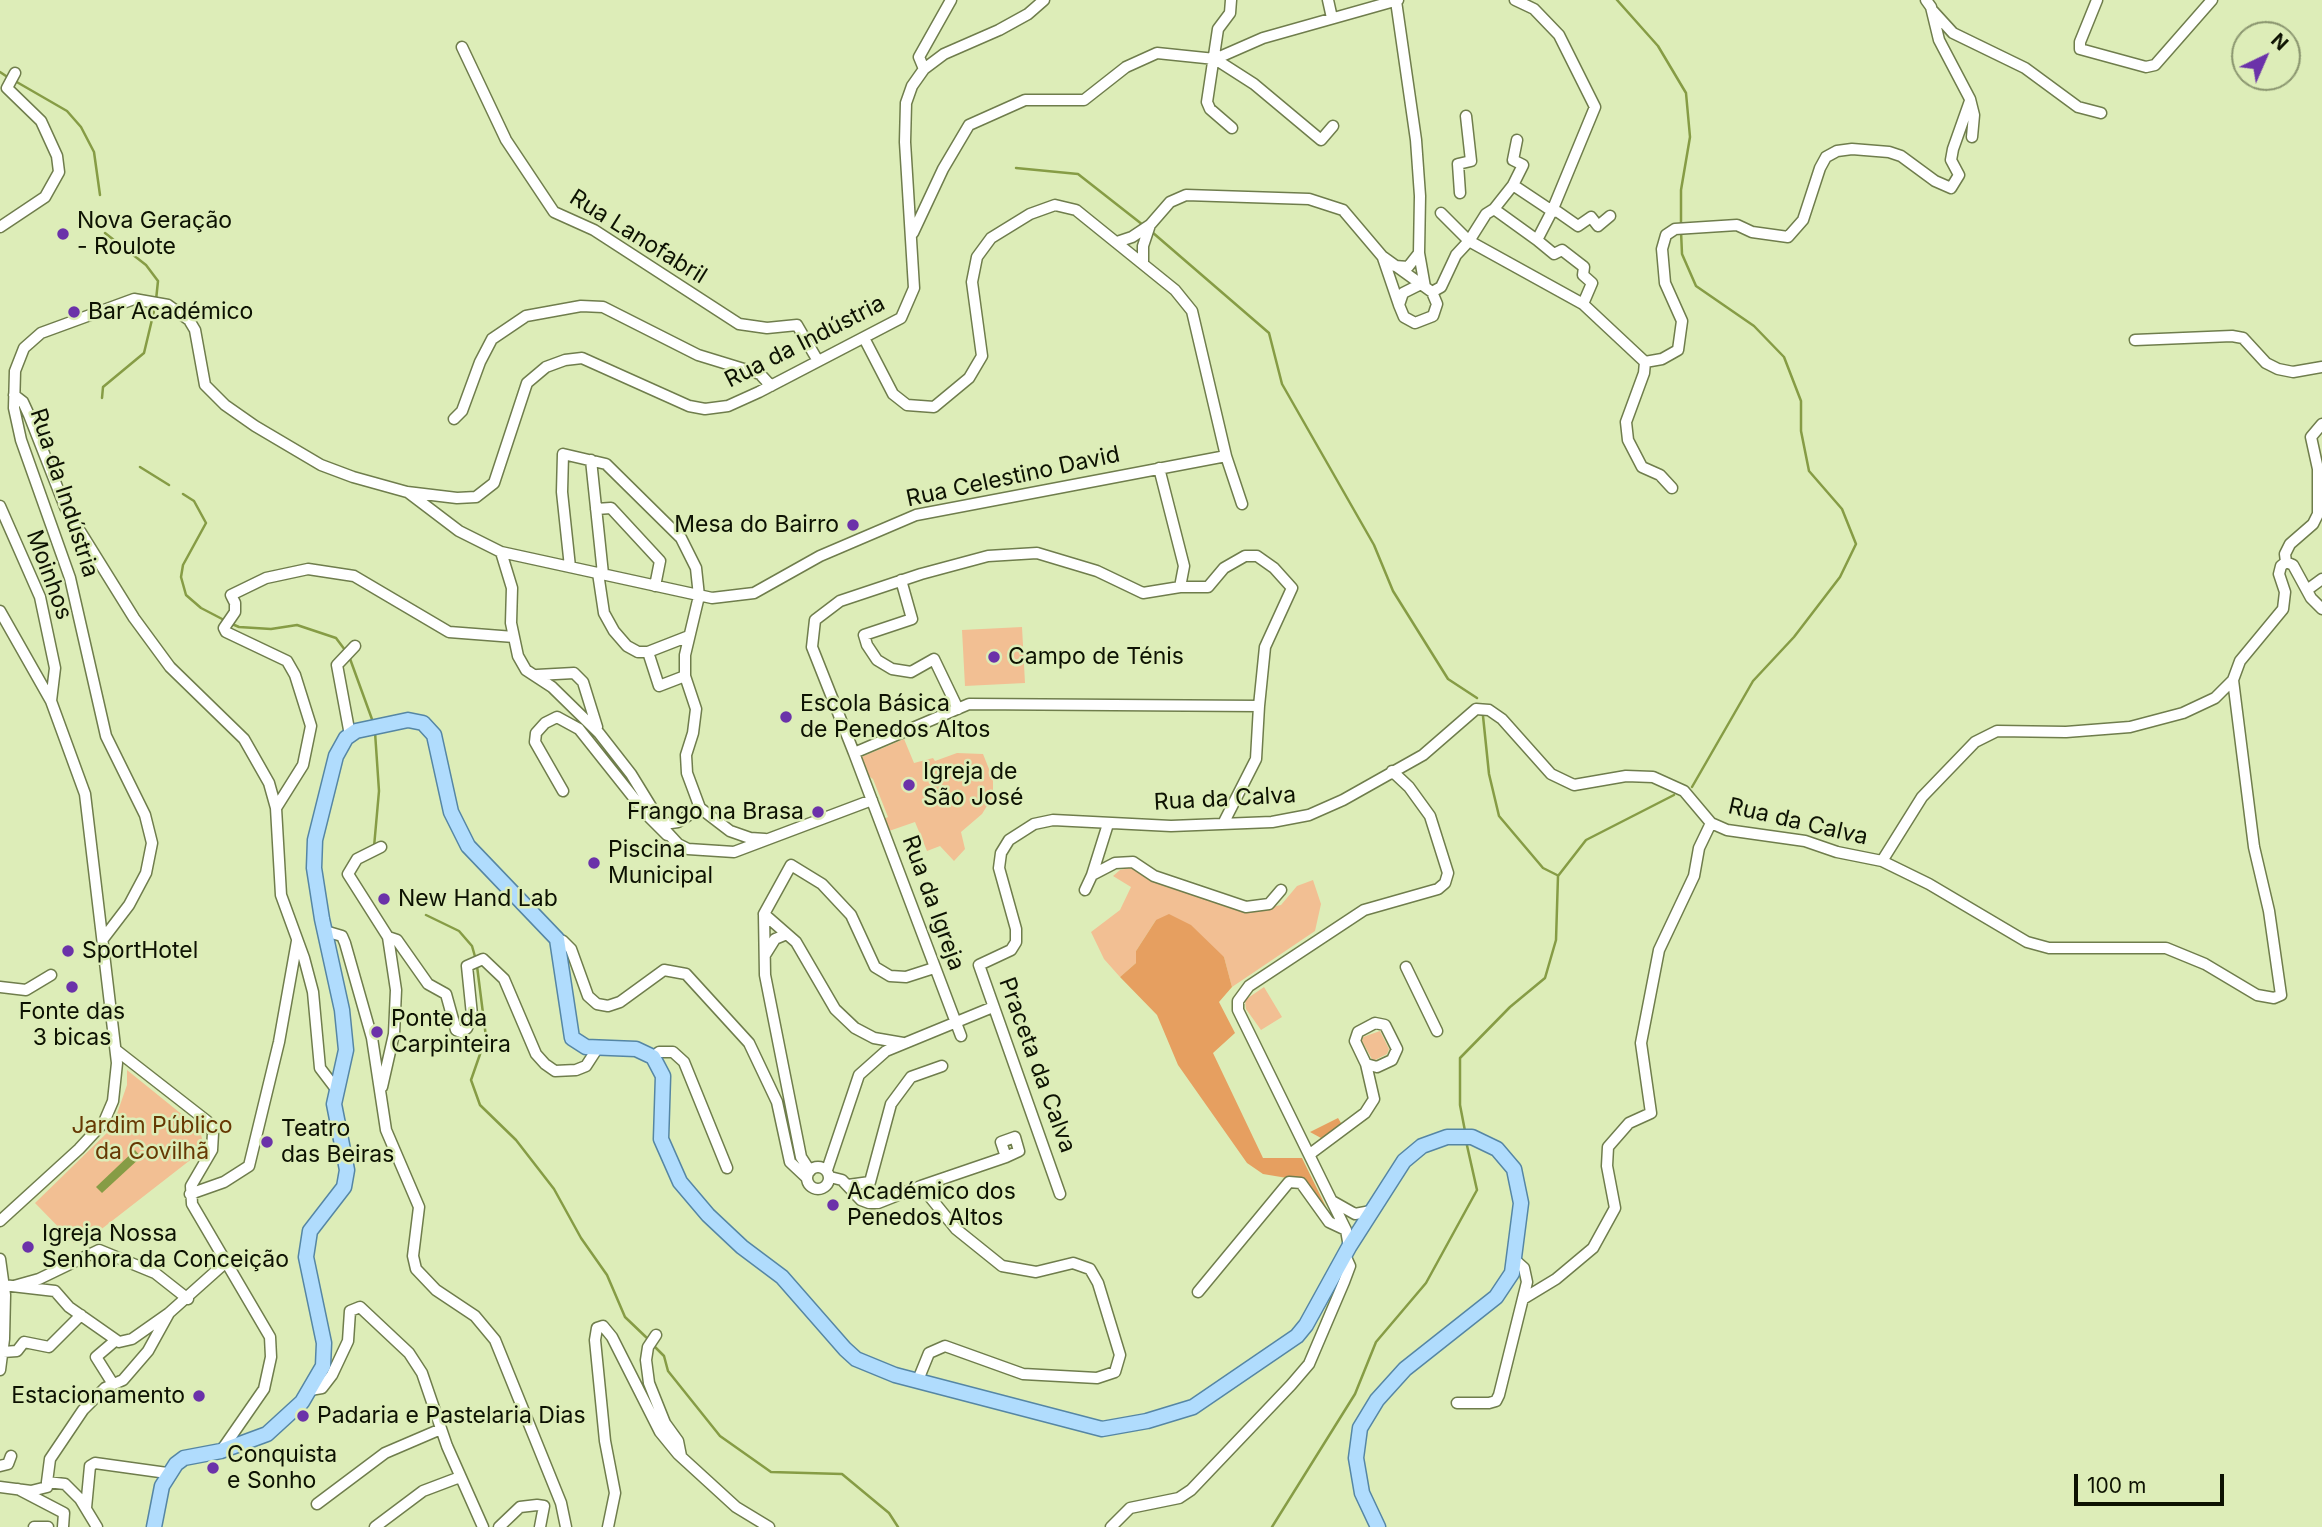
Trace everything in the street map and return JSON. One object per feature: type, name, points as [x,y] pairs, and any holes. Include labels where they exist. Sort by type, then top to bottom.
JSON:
[{"type":"main road","points":[[154,1527],[167,1473],[184,1458],[253,1441],[275,1429],[310,1390],[323,1366],[324,1343],[306,1257],[310,1231],[344,1187],[347,1170],[334,1104],[346,1050],[342,1010],[314,868],[316,840],[336,756],[353,733],[408,720],[423,723],[430,730],[451,812],[468,846],[557,939],[572,1038],[578,1044],[597,1049],[636,1049],[653,1057],[663,1076],[661,1139],[667,1158],[680,1182],[708,1215],[742,1247],[782,1277],[856,1359],[895,1375],[1102,1429],[1177,1413],[1208,1398],[1297,1336],[1314,1313],[1371,1211],[1404,1161],[1422,1146],[1447,1137],[1472,1136],[1497,1149],[1514,1169],[1521,1203],[1513,1273],[1496,1297],[1405,1368],[1377,1399],[1360,1428],[1356,1458],[1362,1493],[1378,1527]]},
{"type":"street","points":[[923,69],[919,57],[951,0]]},
{"type":"street","name":"Rua da Indústria","points":[[103,939],[135,894],[146,873],[152,843],[145,816],[106,736],[70,578],[21,440],[14,395],[15,371],[24,348],[41,333],[134,299],[168,305],[189,320],[195,330],[201,376],[225,405],[321,465],[407,492],[457,498],[476,497],[494,483],[527,383],[546,367],[565,360],[582,358],[689,406],[705,409],[728,406],[901,318],[909,306],[914,288],[905,142],[906,103],[912,86],[923,69],[944,54],[1028,14],[1044,0]]},
{"type":"street","points":[[1230,0],[1230,13],[1218,29],[1216,59],[1207,102],[1209,109],[1232,128]]},
{"type":"street","points":[[1328,0],[1332,19]]},
{"type":"street","points":[[1515,0],[1534,9],[1559,35],[1595,107],[1552,211],[1537,240]]},
{"type":"street","points":[[2097,0],[2080,48],[2146,67],[2155,65],[2212,0]]},
{"type":"street","points":[[1216,59],[1263,38],[1397,1],[1416,140],[1420,196],[1419,253],[1425,288],[1436,310],[1422,323],[1409,321],[1399,305],[1382,256]]},
{"type":"street","points":[[1929,5],[1939,40],[1970,102],[1974,115],[1972,136]]},
{"type":"street","points":[[1929,5],[1953,33],[2025,68],[2078,107],[2101,113]]},
{"type":"street","name":"Rua Lanofabril","points":[[462,47],[506,140],[555,212],[594,230],[738,324],[767,328],[797,325],[818,361]]},
{"type":"street","points":[[912,235],[943,169],[969,125],[1025,100],[1084,100],[1126,67],[1157,53],[1216,59],[1254,84],[1321,139],[1332,125]]},
{"type":"street","points":[[0,227],[45,197],[59,172],[57,156],[41,121],[7,88],[11,77]]},
{"type":"street","points":[[1645,362],[1662,359],[1678,351],[1682,321],[1665,283],[1661,263],[1666,235],[1681,228],[1737,225],[1752,232],[1788,237],[1803,219],[1826,157],[1837,151],[1853,149],[1889,152],[1901,156],[1935,181],[1951,188],[1955,186],[1959,175],[1951,160],[1953,149],[1970,102]]},
{"type":"street","points":[[1460,193],[1458,164],[1471,162],[1466,116]]},
{"type":"street","points":[[1399,305],[1403,293],[1441,287],[1456,255],[1469,241],[1486,214],[1513,185],[1523,165],[1513,160],[1517,140]]},
{"type":"street","points":[[1513,185],[1578,226],[1591,217],[1598,226],[1610,216]]},
{"type":"street","points":[[1117,242],[1150,225],[1170,202],[1186,195],[1309,199],[1343,210],[1382,256],[1425,288]]},
{"type":"street","points":[[863,338],[893,394],[907,405],[934,407],[969,379],[982,356],[972,282],[977,257],[991,238],[1030,214],[1055,205],[1076,210],[1175,290],[1192,312],[1226,456],[1242,504]]},
{"type":"street","points":[[1493,209],[1553,254],[1562,250],[1584,267],[1583,275],[1592,283],[1583,304]]},
{"type":"street","points":[[1441,213],[1469,241],[1583,304],[1645,362]]},
{"type":"street","points":[[1143,263],[1143,246],[1150,225]]},
{"type":"street","points":[[1395,266],[1408,267],[1419,253]]},
{"type":"street","points":[[454,419],[462,411],[480,362],[492,339],[526,316],[580,306],[603,307],[698,355],[760,374],[771,386]]},
{"type":"street","points":[[2135,340],[2232,336],[2243,338],[2266,363],[2278,369],[2293,372],[2322,367]]},
{"type":"street","points":[[1645,362],[1626,422],[1628,440],[1642,467],[1660,475],[1672,488]]},
{"type":"street","points":[[14,395],[23,401],[65,507],[134,618],[170,667],[244,739],[269,783],[276,808],[281,895],[298,938],[313,992],[320,1068],[336,1090]]},
{"type":"street","points":[[2322,425],[2311,437],[2318,469],[2318,514],[2313,524],[2290,544],[2285,554],[2286,562],[2293,565],[2322,609]]},
{"type":"street","points":[[570,567],[562,492],[563,454],[606,464],[681,538],[696,568],[699,596],[689,636],[685,676],[695,709],[693,733],[686,755],[687,773],[701,808],[730,831],[750,838],[771,839]]},
{"type":"street","name":"Rua Celestino David","points":[[407,492],[459,531],[501,552],[712,598],[754,593],[820,556],[916,515],[1226,456]]},
{"type":"street","points":[[591,460],[604,613],[614,631],[627,646],[638,652],[648,652],[689,636]]},
{"type":"street","points":[[1158,468],[1184,566],[1180,587]]},
{"type":"street","name":"Moinhos","points":[[0,506],[40,597],[55,668],[51,701]]},
{"type":"street","points":[[596,509],[611,508],[660,561],[655,586]]},
{"type":"street","points":[[501,552],[512,588],[511,623],[526,670],[537,675],[599,733],[631,774],[673,838]]},
{"type":"street","name":"Rua da Igreja","points":[[961,1036],[812,648],[815,620],[840,601],[901,580],[988,556],[1037,552],[1097,571],[1143,593],[1180,587],[1208,587],[1224,568],[1245,556],[1257,556],[1286,578],[1292,588],[1291,596],[1265,647],[1256,759],[1224,822]]},
{"type":"street","name":"Rua da Calva","points":[[1016,929],[999,868],[1001,853],[1009,840],[1034,824],[1053,820],[1171,826],[1272,822],[1309,815],[1343,800],[1423,755],[1476,709],[1489,710],[1502,719],[1551,774],[1574,785],[1626,776],[1653,777],[1684,792],[1711,823],[1727,831],[1805,841],[1837,852],[1882,862],[1922,797],[1975,742],[1997,731],[2066,732],[2130,727],[2183,713],[2215,698],[2233,680],[2240,661],[2283,609],[2285,592],[2279,574],[2281,566],[2286,562]]},
{"type":"street","points":[[276,808],[303,765],[311,726],[303,698],[287,662],[258,645],[226,632],[224,628],[235,612],[231,595],[266,578],[308,569],[354,576],[449,632],[514,637]]},
{"type":"street","points":[[2307,590],[2322,579]]},
{"type":"street","points":[[901,580],[912,619],[864,635],[867,645],[877,660],[892,669],[911,671],[934,659],[958,709]]},
{"type":"street","points":[[0,611],[51,701],[85,794],[116,1050],[113,1101],[104,1122],[0,1221]]},
{"type":"street","points":[[353,733],[337,665],[355,646]]},
{"type":"street","points":[[648,652],[660,686],[685,676]]},
{"type":"street","points":[[537,675],[574,673],[583,682],[599,733]]},
{"type":"street","points":[[1882,862],[1929,884],[2027,942],[2049,948],[2166,948],[2205,964],[2257,995],[2274,998],[2281,995],[2269,911],[2254,846],[2233,680]]},
{"type":"street","points":[[854,753],[969,704],[1259,706]]},
{"type":"street","points":[[564,791],[535,742],[536,733],[545,723],[558,717],[579,729],[663,833],[688,849],[734,852],[872,800]]},
{"type":"street","points":[[1111,1527],[1130,1508],[1178,1498],[1191,1490],[1291,1385],[1309,1364],[1350,1266],[1346,1230],[1238,1010],[1240,994],[1364,910],[1438,889],[1445,883],[1448,873],[1430,816],[1409,786],[1392,771]]},
{"type":"street","points":[[664,824],[678,822],[701,808]]},
{"type":"street","points":[[1523,1299],[1541,1290],[1593,1248],[1615,1208],[1607,1166],[1608,1147],[1629,1123],[1651,1113],[1641,1043],[1659,950],[1694,876],[1699,848],[1711,823]]},
{"type":"street","points":[[1085,890],[1108,824]]},
{"type":"street","points":[[380,847],[358,859],[348,874],[388,937],[396,990],[394,1034],[380,1096]]},
{"type":"street","points":[[1092,875],[1115,863],[1133,862],[1154,876],[1246,907],[1269,904],[1281,890]]},
{"type":"street","points":[[934,968],[906,977],[890,976],[876,967],[851,915],[822,884],[791,865],[764,914],[765,975],[801,1157],[809,1184],[818,1190],[825,1187],[859,1075],[886,1051],[993,1007]]},
{"type":"street","points":[[764,914],[796,942],[835,1009],[855,1028],[874,1038],[903,1044]]},
{"type":"street","name":"Praceta da Calva","points":[[1016,929],[1016,942],[1011,950],[979,965],[1060,1194]]},
{"type":"street","points":[[325,931],[342,936],[345,943],[372,1038],[386,1130],[419,1207],[413,1256],[416,1269],[429,1284],[475,1316],[495,1340],[561,1503],[566,1527]]},
{"type":"street","points":[[765,955],[775,939],[787,934]]},
{"type":"street","points":[[388,937],[397,940],[428,984],[446,994],[456,1030],[461,1032],[467,1028],[472,1015],[467,966],[478,961],[505,979],[536,1054],[555,1071],[586,1066],[597,1049]]},
{"type":"street","points":[[190,1194],[224,1182],[248,1167],[279,1042],[298,938]]},
{"type":"street","points":[[557,939],[571,949],[588,996],[597,1004],[608,1006],[620,1002],[664,970],[686,974],[749,1043],[777,1101],[790,1162],[808,1174]]},
{"type":"street","points":[[1406,967],[1437,1031]]},
{"type":"street","points":[[0,987],[26,990],[51,975]]},
{"type":"street","points":[[116,1050],[207,1121],[213,1133],[212,1150],[191,1185],[192,1204],[270,1337],[271,1357],[264,1389],[220,1451]]},
{"type":"street","points":[[653,1057],[659,1052],[673,1052],[684,1062],[727,1168]]},
{"type":"street","points":[[1310,1154],[1365,1113],[1374,1099],[1366,1065]]},
{"type":"street","points":[[848,1185],[870,1182],[891,1104],[911,1077],[942,1066]]},
{"type":"street","points":[[808,1174],[820,1167],[848,1185],[861,1200],[878,1203],[1006,1157]]},
{"type":"street","points":[[1198,1292],[1289,1182],[1301,1183],[1329,1222],[1346,1230]]},
{"type":"street","points":[[918,1380],[929,1353],[945,1346],[1023,1374],[1097,1378],[1115,1372],[1120,1355],[1098,1283],[1090,1269],[1073,1263],[1036,1272],[1002,1266],[956,1228],[921,1186]]},
{"type":"street","points":[[1332,1201],[1356,1214],[1371,1211]]},
{"type":"street","points":[[7,1289],[39,1279],[99,1250],[155,1273],[188,1299]]},
{"type":"street","points":[[0,1259],[7,1289],[0,1370]]},
{"type":"street","points":[[1457,1403],[1496,1401],[1527,1283],[1524,1269],[1515,1260]]},
{"type":"street","points":[[113,1384],[96,1356],[116,1340],[132,1339],[169,1313],[188,1299],[225,1263]]},
{"type":"street","points":[[7,1289],[55,1291],[81,1315],[116,1340]]},
{"type":"street","points":[[310,1390],[322,1388],[332,1375],[348,1341],[350,1311],[360,1307],[409,1353],[422,1373],[460,1477],[483,1527]]},
{"type":"street","points":[[0,1487],[47,1487],[50,1459],[67,1432],[93,1398],[123,1380],[148,1352],[169,1313]]},
{"type":"street","points":[[3,1352],[17,1351],[24,1342],[49,1347],[81,1315]]},
{"type":"street","points":[[608,1527],[615,1493],[605,1441],[595,1340],[597,1328],[603,1326],[612,1337],[660,1433],[682,1458],[736,1507],[769,1527]]},
{"type":"street","points":[[656,1335],[648,1347],[649,1383],[665,1423],[678,1441],[682,1458]]},
{"type":"street","points":[[317,1504],[385,1454],[441,1429]]},
{"type":"street","points":[[0,1466],[8,1464],[11,1456]]},
{"type":"street","points":[[86,1508],[90,1466],[96,1463],[167,1473]]},
{"type":"street","points":[[375,1527],[423,1491],[460,1477]]},
{"type":"street","points":[[47,1482],[65,1484],[86,1508],[97,1527]]},
{"type":"street","points":[[18,1489],[64,1513],[63,1527]]},
{"type":"street","points":[[499,1527],[520,1507],[544,1506],[540,1527]]},
{"type":"street","points":[[34,1527],[48,1527]]},
{"type":"green space","name":"Campo de Ténis","points":[[1022,627],[1025,683],[965,686],[962,630]]},
{"type":"green space","points":[[904,739],[914,763],[933,758],[935,761],[957,753],[983,754],[993,779],[993,796],[982,814],[961,832],[965,849],[954,861],[940,846],[927,851],[915,822],[889,831],[884,819],[888,817],[873,779],[867,775],[859,758]]},
{"type":"green space","points":[[1130,868],[1247,912],[1281,905],[1297,886],[1313,880],[1321,904],[1315,931],[1232,987],[1224,957],[1156,920],[1136,951],[1136,963],[1120,977],[1104,959],[1091,932],[1120,910],[1131,887],[1113,876],[1120,870]]},
{"type":"green space","points":[[1264,987],[1282,1017],[1261,1030],[1246,1009],[1245,1000]]},
{"type":"green space","points":[[1380,1031],[1389,1049],[1387,1054],[1373,1061],[1362,1041],[1363,1037]]},
{"type":"green space","name":"Jardim Público da Covilhã","points":[[127,1070],[200,1129],[202,1139],[198,1154],[99,1231],[74,1243],[35,1203],[112,1128],[127,1085]]},
{"type":"shaded area","points":[[1169,914],[1191,925],[1224,957],[1232,987],[1219,1002],[1235,1033],[1213,1053],[1263,1158],[1302,1158],[1329,1213],[1305,1181],[1263,1174],[1247,1163],[1178,1065],[1157,1015],[1120,977],[1136,963],[1136,951],[1156,920]]},
{"type":"shaded area","points":[[1338,1118],[1344,1128],[1321,1138],[1310,1132]]},
{"type":"shaded area","points":[[135,1150],[141,1157],[102,1193],[96,1187]]},
{"type":"waterway","points":[[1617,0],[1658,46],[1686,93],[1690,137],[1681,190],[1681,224]]},
{"type":"waterway","points":[[0,72],[9,78]]},
{"type":"waterway","points":[[15,81],[67,111],[81,127],[94,152],[100,195]]},
{"type":"waterway","points":[[1016,168],[1078,174],[1143,225]]},
{"type":"waterway","points":[[1681,231],[1682,254],[1696,286],[1754,326],[1784,357],[1801,401],[1801,431],[1809,471],[1842,509],[1856,544],[1840,577],[1794,637],[1753,681],[1692,787]]},
{"type":"waterway","points":[[1152,232],[1269,333],[1282,384],[1374,545],[1393,591],[1448,679],[1477,698]]},
{"type":"waterway","points":[[105,233],[146,265],[158,281],[156,300]]},
{"type":"waterway","points":[[102,398],[103,387],[144,353],[155,307]]},
{"type":"waterway","points":[[140,467],[169,485]]},
{"type":"waterway","points":[[183,494],[194,501],[206,523],[183,565],[181,577],[186,595],[201,608],[226,621]]},
{"type":"waterway","points":[[232,624],[271,629],[297,625],[336,638],[345,650]]},
{"type":"waterway","points":[[349,656],[373,722]]},
{"type":"waterway","points":[[1483,716],[1489,774],[1499,816],[1543,868],[1557,875]]},
{"type":"waterway","points":[[374,847],[379,791],[375,732]]},
{"type":"waterway","points":[[1465,1131],[1460,1105],[1460,1058],[1510,1007],[1545,978],[1556,940],[1558,876],[1586,840],[1674,795]]},
{"type":"waterway","points":[[426,915],[459,931],[472,946],[476,960]]},
{"type":"waterway","points":[[477,966],[486,1037],[471,1080],[480,1105],[516,1140],[554,1189],[581,1238],[607,1275],[625,1317],[648,1339]]},
{"type":"waterway","points":[[1272,1527],[1355,1394],[1376,1342],[1426,1283],[1477,1190],[1466,1141]]},
{"type":"waterway","points":[[652,1344],[664,1356],[668,1371],[720,1436],[771,1472],[842,1474],[889,1513],[898,1527]]},
{"type":"place","name":"Nova Geração - Roulote","points":[[63,234]]},
{"type":"place","name":"Bar Académico","points":[[74,312]]},
{"type":"place","name":"Mesa do Bairro","points":[[853,525]]},
{"type":"place","name":"Campo de Ténis","points":[[994,657]]},
{"type":"place","name":"Escola Básica de Penedos Altos","points":[[786,717]]},
{"type":"place","name":"Igreja de São José","points":[[909,785]]},
{"type":"place","name":"Frango na Brasa","points":[[818,812]]},
{"type":"place","name":"Piscina Municipal","points":[[594,863]]},
{"type":"place","name":"New Hand Lab","points":[[384,899]]},
{"type":"place","name":"SportHotel","points":[[68,951]]},
{"type":"place","name":"Fonte das 3 bicas","points":[[72,987]]},
{"type":"place","name":"Ponte da Carpinteira","points":[[377,1032]]},
{"type":"place","name":"Teatro das Beiras","points":[[267,1142]]},
{"type":"place","name":"Académico dos Penedos Altos","points":[[833,1205]]},
{"type":"place","name":"Igreja Nossa Senhora da Conceição","points":[[28,1247]]},
{"type":"place","name":"Estacionamento","points":[[199,1396]]},
{"type":"place","name":"Padaria e Pastelaria Dias","points":[[303,1416]]},
{"type":"place","name":"Conquista e Sonho","points":[[213,1468]]}]
